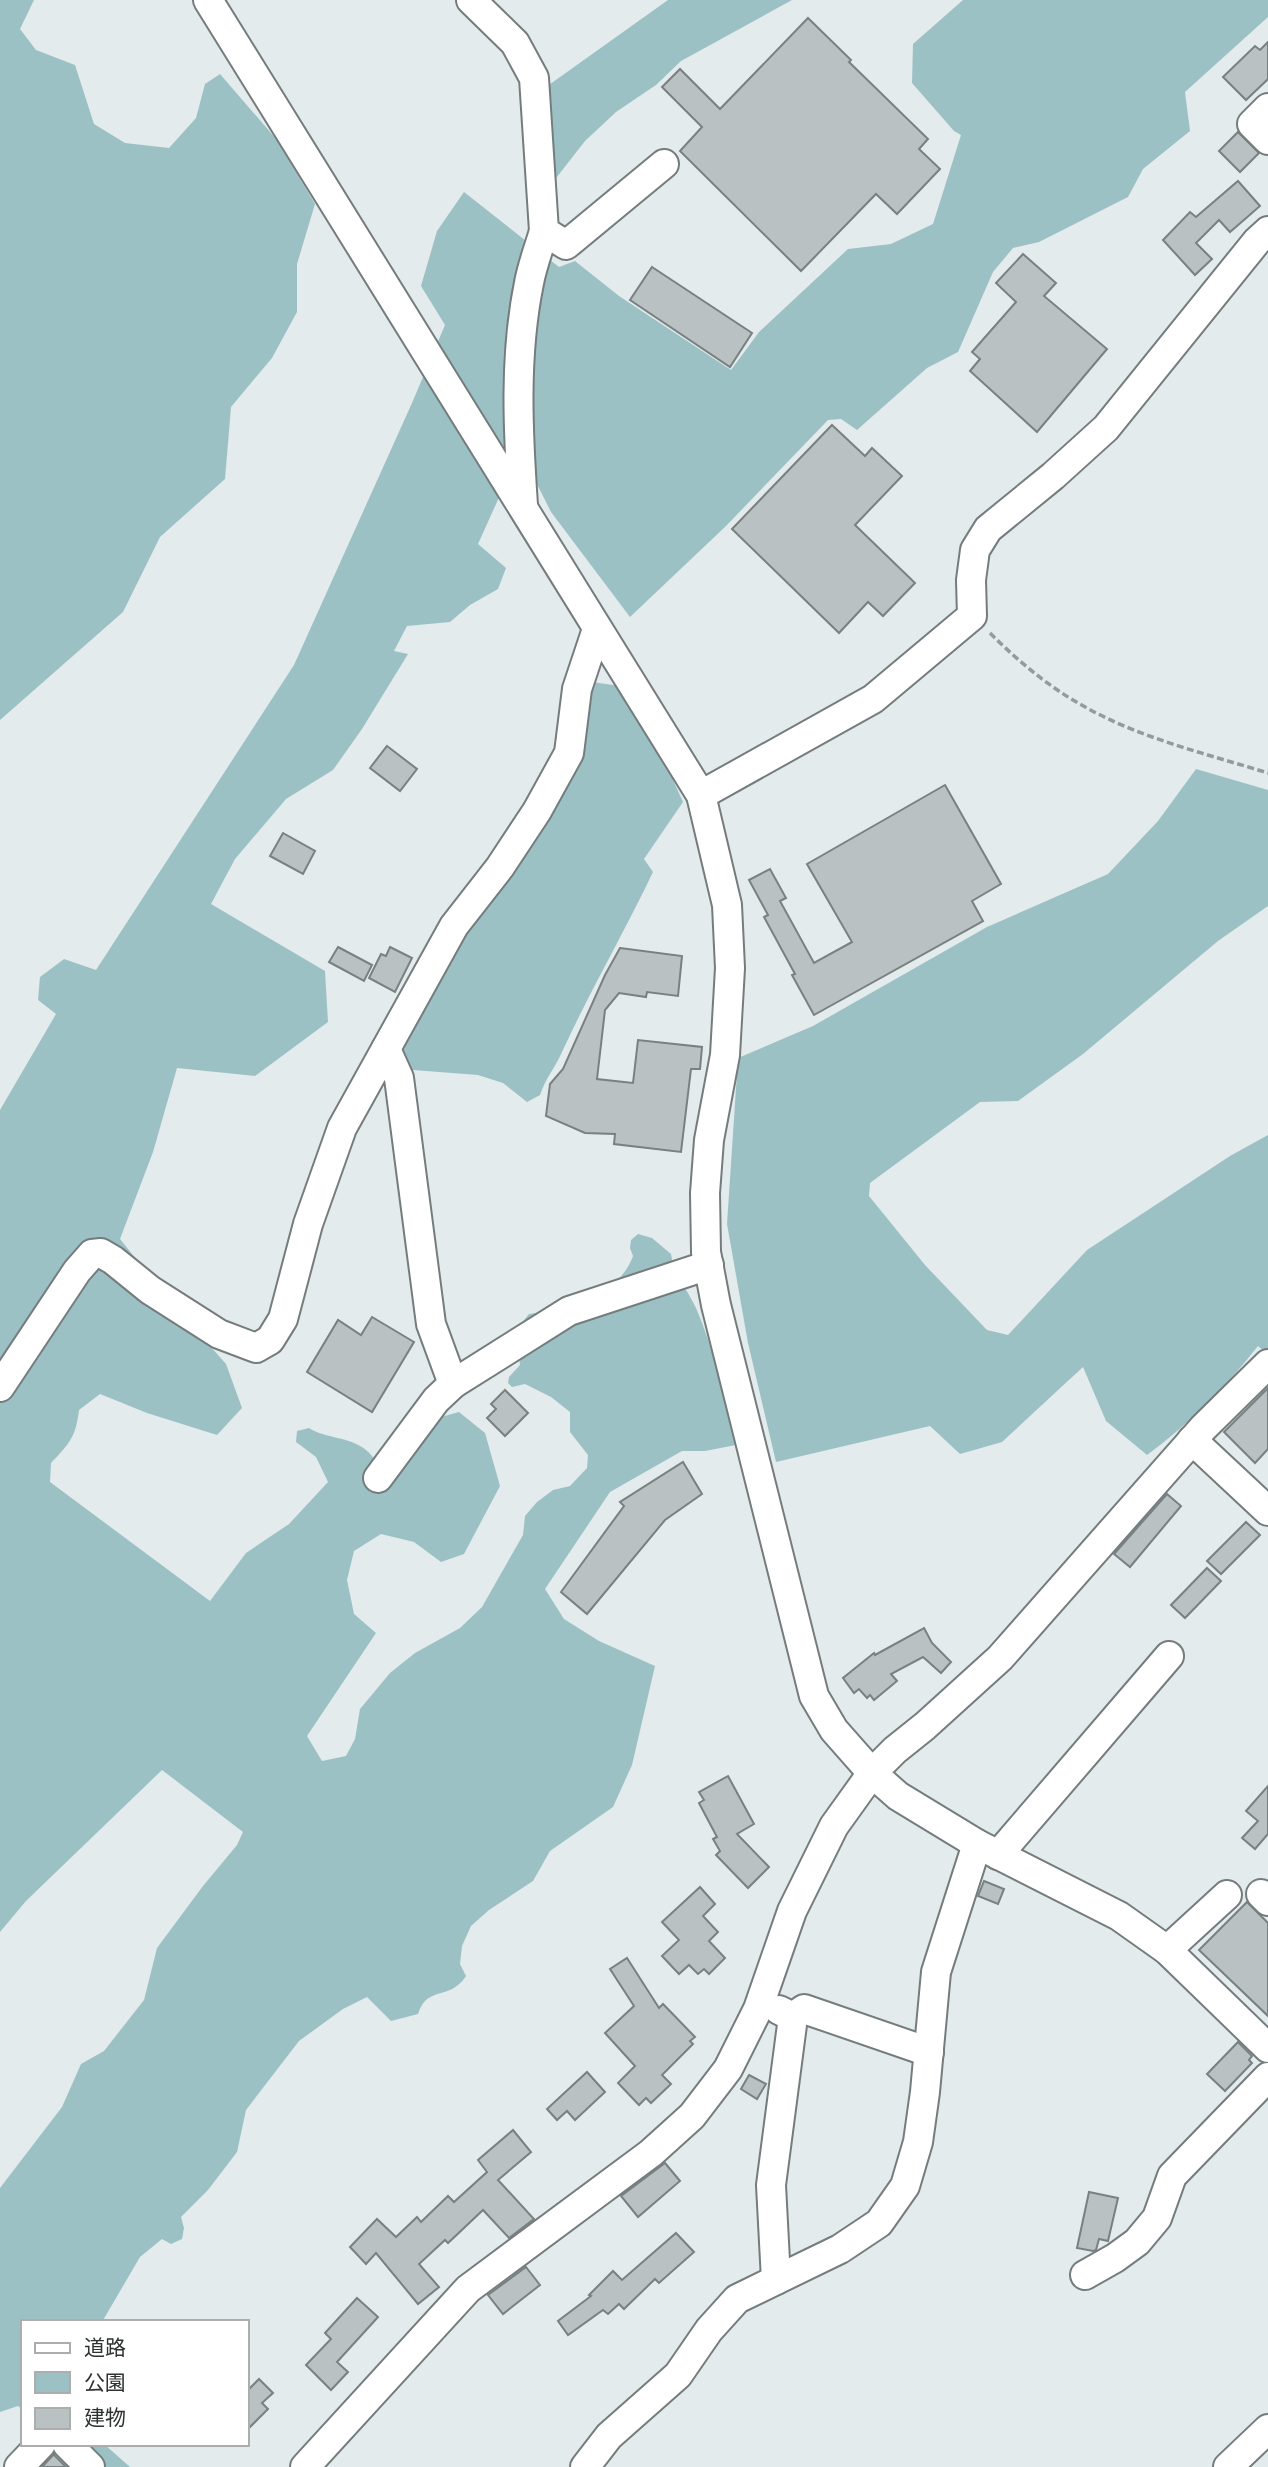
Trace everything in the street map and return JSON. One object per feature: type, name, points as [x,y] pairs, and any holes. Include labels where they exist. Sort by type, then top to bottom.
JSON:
[{"type":"street","points":[[208,0],[701,795],[727,905],[730,968],[725,1055],[709,1140],[705,1193],[709,1265],[716,1305],[814,1696],[834,1730],[872,1773],[898,1796],[988,1849],[1119,1916],[1167,1950],[1268,2048]]},
{"type":"street","points":[[471,0],[514,43],[534,78],[544,231],[529,282],[520,352],[518,432],[523,509]]},
{"type":"street","points":[[1268,108],[1252,124],[1268,140]]},
{"type":"street","points":[[544,231],[566,245],[664,164]]},
{"type":"street","points":[[701,795],[873,699],[972,616],[971,580],[975,550],[988,529],[1053,477],[1105,428],[1257,241],[1268,231]]},
{"type":"street","points":[[0,1387],[77,1271],[92,1254],[101,1253],[113,1260],[150,1290],[219,1334],[256,1348],[270,1340],[283,1319],[308,1224],[342,1128],[454,926],[500,867],[537,811],[569,753],[577,690],[597,629]]},
{"type":"street","points":[[386,1049],[399,1078],[431,1324],[453,1384]]},
{"type":"street","points":[[378,1478],[436,1400],[453,1384],[569,1311],[709,1265]]},
{"type":"street","points":[[305,2467],[468,2289],[651,2153],[691,2116],[728,2069],[760,2002],[798,1898],[834,1826],[872,1773],[1000,1658],[1192,1440],[1268,1364]]},
{"type":"street","points":[[1192,1440],[1268,1511]]},
{"type":"street","points":[[585,2467],[609,2436],[678,2375],[709,2330],[737,2299],[840,2249],[879,2223],[905,2186],[918,2142],[936,1972],[951,1919],[988,1849],[1169,1656]]},
{"type":"street","points":[[1167,1950],[1227,1895]]},
{"type":"street","points":[[760,2002],[793,2017]]},
{"type":"street","points":[[793,2017],[804,2010],[929,2052]]},
{"type":"street","points":[[776,2280],[771,2185],[793,2017]]},
{"type":"street","points":[[1085,2275],[1137,2242],[1157,2218],[1172,2176],[1268,2077]]},
{"type":"street","points":[[1228,2467],[1268,2429]]},
{"type":"street","points":[[19,2467],[39,2446]]},
{"type":"street","points":[[69,2446],[90,2467]]},
{"type":"path","points":[[972,616],[1024,667],[1087,708],[1159,739],[1268,773]]},
{"type":"green space","points":[[0,0],[34,0],[20,29],[36,50],[75,65],[94,124],[125,143],[169,148],[196,118],[205,84],[220,74],[277,140],[315,204],[297,264],[297,312],[272,358],[231,407],[225,479],[160,537],[123,612],[0,720]]},
{"type":"green space","points":[[668,0],[792,0],[681,61],[656,85],[616,112],[585,141],[553,182],[546,87]]},
{"type":"green space","points":[[963,0],[1268,0],[1268,17],[1185,92],[1190,131],[1143,169],[1128,197],[1039,242],[1013,248],[993,272],[958,352],[927,368],[857,430],[841,419],[828,420],[726,526],[630,617],[551,512],[534,478],[501,493],[478,544],[506,568],[498,589],[470,605],[450,622],[407,626],[394,651],[408,654],[362,729],[333,770],[286,799],[235,859],[211,904],[325,971],[328,1022],[255,1076],[177,1068],[153,1152],[120,1239],[226,1364],[242,1408],[217,1435],[147,1413],[100,1394],[79,1410],[71,1440],[51,1463],[50,1482],[210,1601],[246,1553],[289,1524],[328,1482],[316,1457],[296,1442],[297,1431],[309,1428],[359,1445],[380,1467],[430,1420],[459,1412],[485,1433],[500,1486],[464,1554],[441,1562],[414,1542],[381,1534],[354,1551],[347,1580],[354,1614],[376,1633],[307,1736],[322,1761],[346,1756],[355,1739],[360,1709],[390,1673],[415,1653],[460,1628],[482,1607],[523,1535],[525,1516],[553,1490],[570,1486],[587,1468],[588,1455],[570,1432],[570,1412],[551,1397],[525,1384],[512,1387],[508,1383],[509,1377],[520,1365],[516,1330],[529,1314],[576,1304],[604,1291],[616,1282],[633,1256],[631,1240],[638,1234],[652,1238],[671,1254],[675,1269],[696,1308],[709,1341],[736,1445],[705,1451],[682,1451],[610,1492],[545,1589],[564,1619],[599,1641],[655,1666],[632,1765],[613,1807],[550,1851],[533,1881],[489,1910],[471,1926],[462,1946],[460,1964],[466,1976],[453,1989],[427,1999],[418,2014],[391,2021],[367,1997],[343,2009],[299,2041],[246,2110],[237,2152],[208,2190],[181,2217],[184,2228],[182,2239],[171,2244],[162,2239],[140,2257],[103,2320],[21,2320],[21,2408],[18,2406],[0,2412],[0,2188],[62,2107],[81,2064],[104,2051],[144,2000],[157,1948],[237,1845],[243,1832],[162,1770],[26,1901],[0,1932],[0,1110],[56,1014],[38,1000],[40,977],[64,959],[96,970],[294,665],[445,325],[421,286],[437,231],[464,192],[559,267],[575,261],[619,296],[731,370],[759,332],[848,249],[891,244],[933,224],[961,135],[954,131],[912,83],[913,44]]},
{"type":"green space","points":[[592,682],[620,686],[658,747],[683,802],[644,859],[653,872],[642,895],[540,1095],[527,1102],[503,1083],[478,1075],[400,1069],[404,1038],[428,995],[453,960],[491,889]]},
{"type":"green space","points":[[1196,769],[1268,790],[1268,906],[1218,941],[1083,1054],[1018,1101],[980,1102],[870,1183],[869,1196],[925,1265],[987,1330],[1008,1335],[1087,1250],[1230,1156],[1268,1135],[1268,1355],[1258,1346],[1206,1405],[1147,1455],[1106,1421],[1083,1367],[1002,1442],[960,1454],[930,1426],[776,1462],[748,1343],[727,1224],[738,1058],[813,1026],[987,927],[1108,874],[1158,821]]},
{"type":"green space","points":[[62,2446],[106,2446],[130,2467],[85,2467]]},
{"type":"building","points":[[808,18],[928,139],[919,149],[940,169],[897,214],[876,194],[801,271],[680,151],[702,127],[662,87],[680,69],[720,109]]},
{"type":"building","points":[[1268,42],[1268,79],[1246,100],[1223,77],[1255,46],[1260,50]]},
{"type":"building","points":[[1238,132],[1259,153],[1240,172],[1219,151]]},
{"type":"building","points":[[1238,181],[1260,206],[1230,232],[1219,220],[1196,243],[1212,259],[1195,275],[1163,240],[1190,212],[1196,217]]},
{"type":"building","points":[[1023,254],[1056,283],[1044,296],[1107,349],[1037,432],[970,371],[980,359],[972,352],[1016,302],[996,283]]},
{"type":"building","points":[[652,267],[752,333],[730,367],[630,300]]},
{"type":"building","points":[[832,425],[865,456],[872,448],[902,476],[855,525],[915,583],[883,616],[868,602],[839,633],[732,529]]},
{"type":"building","points":[[387,746],[417,769],[400,791],[370,768]]},
{"type":"building","points":[[945,785],[1001,884],[972,901],[983,921],[814,1015],[764,917],[768,915],[749,880],[770,869],[786,898],[780,901],[814,963],[852,942],[807,864]]},
{"type":"building","points":[[283,833],[315,851],[303,874],[270,856]]},
{"type":"building","points":[[338,947],[372,965],[364,981],[329,962]]},
{"type":"building","points":[[390,947],[412,958],[395,992],[369,978],[381,954],[386,956]]},
{"type":"building","points":[[620,948],[682,956],[678,996],[647,992],[646,997],[619,993],[605,1010],[597,1079],[633,1083],[638,1040],[702,1047],[700,1069],[691,1069],[681,1152],[614,1144],[615,1134],[585,1133],[546,1116],[550,1084],[563,1069]]},
{"type":"building","points":[[372,1317],[414,1342],[372,1412],[307,1372],[338,1320],[361,1335]]},
{"type":"building","points":[[1268,1388],[1268,1449],[1255,1463],[1224,1432]]},
{"type":"building","points":[[505,1390],[528,1413],[505,1436],[487,1418],[496,1409],[491,1404]]},
{"type":"building","points":[[683,1462],[702,1494],[665,1520],[587,1614],[561,1592],[624,1506],[620,1502]]},
{"type":"building","points":[[1167,1494],[1181,1506],[1130,1567],[1114,1554]]},
{"type":"building","points":[[1246,1522],[1260,1535],[1221,1574],[1207,1561]]},
{"type":"building","points":[[1207,1568],[1221,1581],[1185,1618],[1171,1605]]},
{"type":"building","points":[[924,1628],[932,1643],[951,1662],[941,1673],[923,1657],[891,1674],[897,1681],[874,1700],[870,1695],[867,1698],[859,1689],[854,1693],[843,1678],[874,1653],[875,1655]]},
{"type":"building","points":[[728,1776],[754,1824],[737,1834],[769,1867],[748,1888],[716,1855],[720,1851],[713,1839],[717,1837],[699,1803],[704,1800],[699,1792]]},
{"type":"building","points":[[1268,1786],[1268,1834],[1255,1849],[1242,1838],[1258,1821],[1246,1811]]},
{"type":"building","points":[[984,1881],[1004,1889],[998,1904],[978,1896]]},
{"type":"building","points":[[700,1887],[715,1904],[703,1916],[718,1932],[709,1941],[725,1958],[709,1974],[704,1969],[698,1974],[689,1965],[679,1974],[662,1956],[679,1940],[662,1922]]},
{"type":"building","points":[[1247,1902],[1268,1923],[1268,2016],[1199,1950]]},
{"type":"building","points":[[627,1958],[659,2008],[663,2004],[695,2037],[690,2041],[693,2044],[662,2075],[671,2084],[651,2103],[646,2098],[639,2105],[618,2083],[635,2066],[605,2033],[634,2006],[610,1969]]},
{"type":"building","points":[[1238,2042],[1252,2056],[1249,2060],[1252,2063],[1225,2091],[1207,2074]]},
{"type":"building","points":[[587,2072],[605,2092],[575,2120],[567,2111],[557,2120],[547,2109]]},
{"type":"building","points":[[749,2075],[766,2084],[757,2099],[741,2089]]},
{"type":"building","points":[[513,2130],[531,2152],[498,2180],[534,2219],[509,2238],[483,2210],[448,2243],[445,2240],[419,2264],[439,2287],[418,2304],[376,2253],[366,2264],[350,2247],[377,2219],[396,2237],[417,2217],[421,2222],[448,2196],[454,2202],[487,2172],[478,2160]]},
{"type":"building","points":[[665,2163],[680,2181],[638,2217],[621,2196]]},
{"type":"building","points":[[1089,2192],[1118,2198],[1108,2241],[1099,2239],[1096,2250],[1093,2251],[1077,2248]]},
{"type":"building","points":[[676,2233],[694,2252],[659,2283],[655,2279],[624,2309],[619,2304],[608,2314],[603,2310],[568,2335],[558,2321],[591,2296],[589,2295],[613,2271],[622,2280]]},
{"type":"building","points":[[526,2267],[540,2285],[503,2314],[488,2295]]},
{"type":"building","points":[[357,2298],[378,2317],[337,2362],[348,2372],[331,2390],[306,2365],[331,2339],[325,2333]]},
{"type":"building","points":[[259,2379],[273,2393],[262,2403],[268,2409],[248,2429],[248,2388]]},
{"type":"building","points":[[54,2454],[66,2467],[42,2467]]}]
